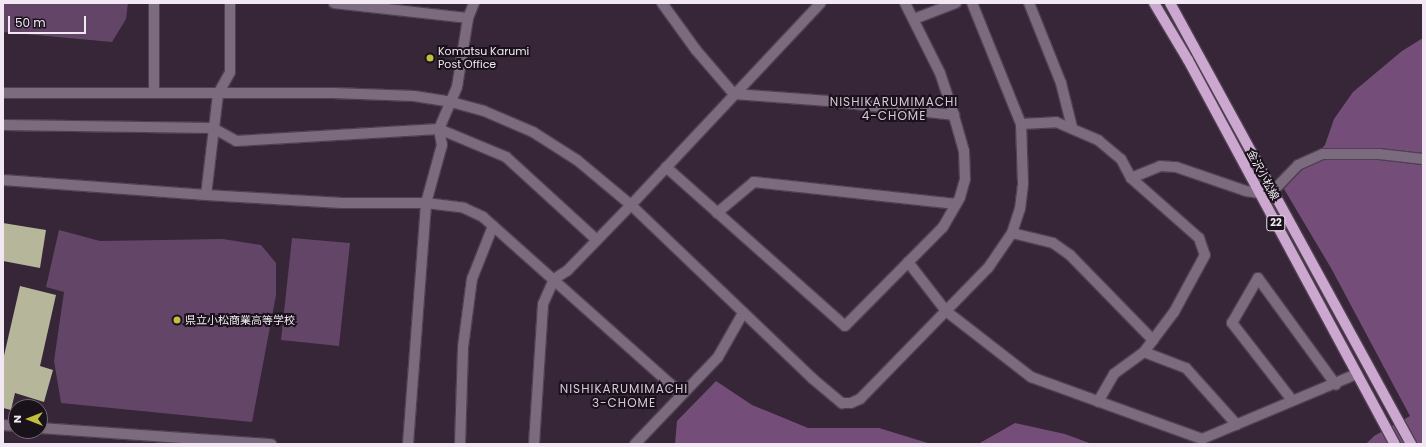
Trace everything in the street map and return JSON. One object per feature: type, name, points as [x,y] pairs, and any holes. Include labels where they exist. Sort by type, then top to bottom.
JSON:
[{"type":"main road","name":"金沢小松線","points":[[1154,3],[1188,60],[1395,444]]},
{"type":"main road","name":"金沢小松線","points":[[1170,3],[1411,444]]},
{"type":"street","points":[[154,3],[154,92]]},
{"type":"street","points":[[206,195],[218,94],[230,72],[230,3]]},
{"type":"street","points":[[334,3],[402,7],[468,18]]},
{"type":"street","points":[[408,444],[426,203],[442,145],[440,129],[456,87],[468,18],[474,3]]},
{"type":"street","points":[[662,3],[696,50],[734,94],[954,115]]},
{"type":"street","points":[[534,444],[543,304],[554,279],[567,270],[631,205],[821,3]]},
{"type":"street","points":[[666,167],[845,326],[943,227],[956,204],[965,179],[964,151],[940,73],[905,3]]},
{"type":"street","points":[[914,19],[956,3]]},
{"type":"street","points":[[3,93],[154,92],[414,96],[451,102],[499,117],[533,132],[577,160],[631,205],[813,379],[842,403],[851,403],[860,399],[988,268],[1012,233],[1020,210],[1023,182],[1021,124],[972,3]]},
{"type":"street","points":[[1029,3],[1061,83],[1072,128]]},
{"type":"street","points":[[1021,124],[1056,122],[1098,140],[1121,159],[1131,178],[1199,238],[1204,255],[1174,312],[1144,352],[1114,374],[1098,402]]},
{"type":"street","points":[[3,125],[213,128],[236,140],[440,129],[506,157],[597,240]]},
{"type":"street","points":[[1274,191],[1298,165],[1323,154],[1379,154],[1423,159]]},
{"type":"street","points":[[1131,178],[1160,166],[1176,167],[1246,192],[1259,193]]},
{"type":"street","points":[[3,180],[206,195],[342,203],[426,203],[464,208],[483,217],[682,394]]},
{"type":"street","points":[[717,213],[754,182],[956,204]]},
{"type":"street","points":[[460,444],[463,347],[472,279],[493,226]]},
{"type":"street","points":[[1012,233],[1053,243],[1070,255],[1153,340]]},
{"type":"street","points":[[908,262],[946,311],[1031,377],[1202,439],[1292,400],[1336,385],[1357,374]]},
{"type":"street","points":[[1292,400],[1232,323],[1258,278],[1336,385]]},
{"type":"street","points":[[635,444],[718,358],[743,313]]},
{"type":"street","points":[[1144,352],[1186,368],[1237,425]]},
{"type":"street","points":[[48,429],[271,444]]},
{"type":"shaded area","points":[[3,3],[128,3],[126,19],[112,42],[3,32]]},
{"type":"shaded area","points":[[1423,38],[1423,444],[1366,444],[1374,436],[1410,416],[1331,268],[1284,189],[1325,145],[1334,119],[1353,92],[1402,51]]},
{"type":"shaded area","points":[[59,230],[100,241],[223,239],[261,245],[276,263],[276,295],[252,422],[61,403],[54,361],[64,292],[46,287]]},
{"type":"shaded area","points":[[292,238],[350,243],[339,346],[281,340]]},
{"type":"shaded area","points":[[716,381],[752,405],[808,428],[879,428],[931,444],[675,444],[677,421]]},
{"type":"shaded area","points":[[1015,423],[1065,434],[1092,444],[978,444]]},
{"type":"building","points":[[3,223],[46,230],[40,268],[3,261]]},
{"type":"building","points":[[20,286],[56,295],[40,366],[53,370],[45,399],[34,399],[15,393],[14,399],[8,399],[8,409],[3,408],[3,360]]},
{"type":"place","name":"Komatsu Karumi Post Office","points":[[430,58]]},
{"type":"place","name":"県立小松商業高等学校","points":[[177,320]]},
{"type":"district","name":"NISHIKARUMIMACHI 4-CHOME","points":[[894,109]]},
{"type":"district","name":"NISHIKARUMIMACHI 3-CHOME","points":[[624,396]]}]
